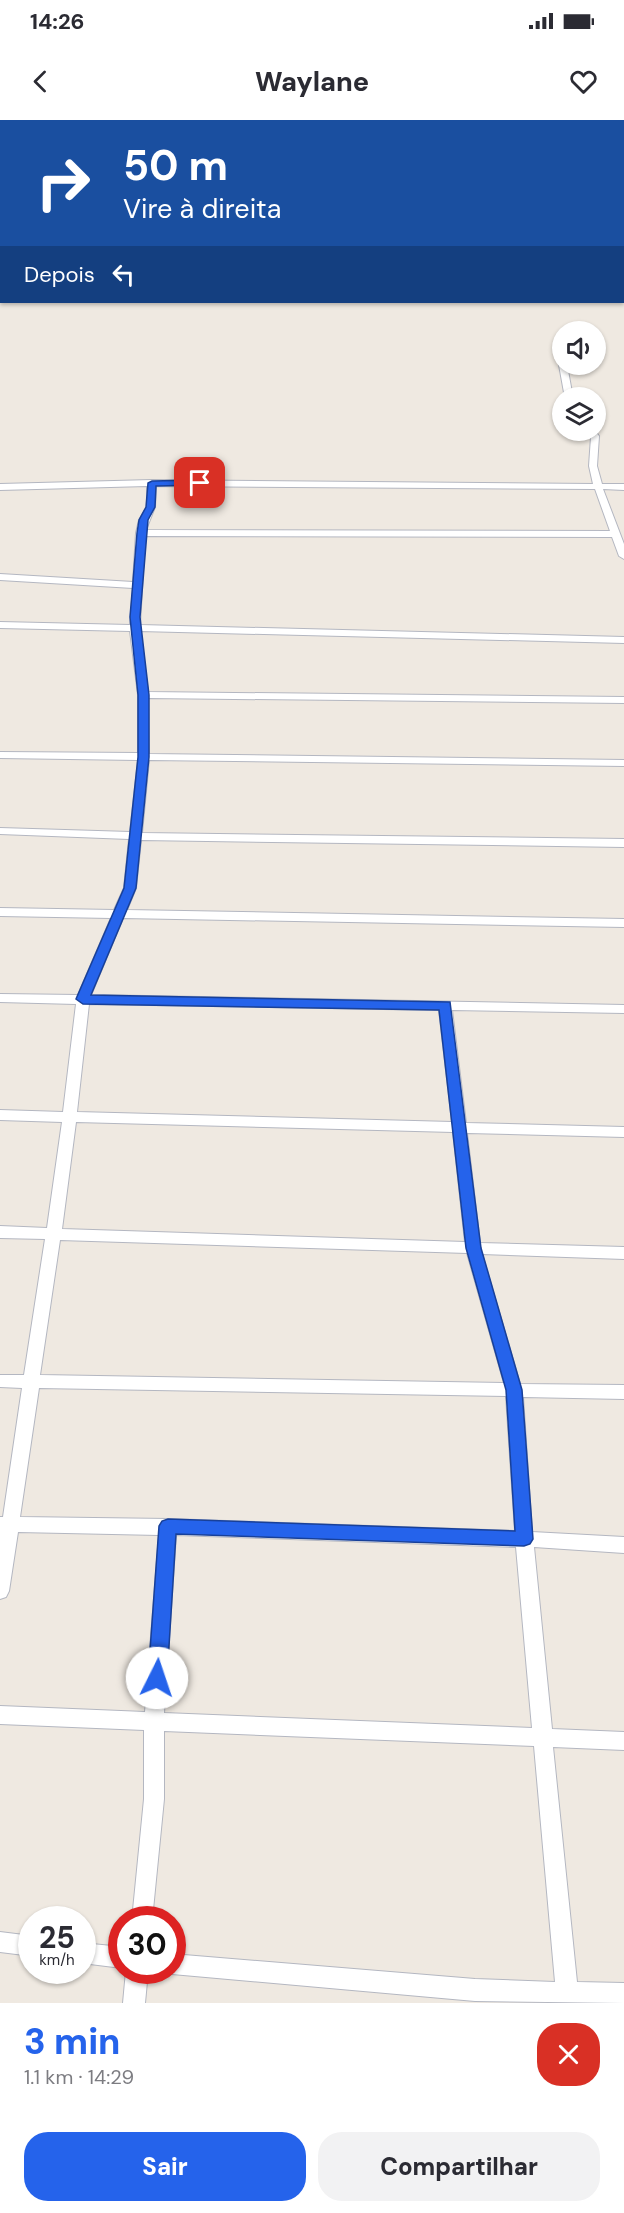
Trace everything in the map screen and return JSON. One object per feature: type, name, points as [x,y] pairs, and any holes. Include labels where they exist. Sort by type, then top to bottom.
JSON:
[{"type":"street","points":[[595,441],[593,466],[598,487],[624,556]]},
{"type":"street","points":[[0,1591],[5,1524],[31,1382],[54,1232],[83,999],[130,888],[144,757],[143,695],[135,627],[141,533],[150,507],[152,483]]},
{"type":"street","points":[[0,487],[152,483],[624,487]]},
{"type":"street","points":[[141,533],[615,534]]},
{"type":"street","points":[[0,577],[138,585]]},
{"type":"street","points":[[0,625],[624,639]]},
{"type":"street","points":[[143,695],[624,700]]},
{"type":"street","points":[[0,755],[624,763]]},
{"type":"street","points":[[0,831],[135,836],[624,843]]},
{"type":"street","points":[[0,912],[624,923]]},
{"type":"street","points":[[0,998],[624,1009]]},
{"type":"street","points":[[446,1005],[473,1248],[514,1390],[524,1539],[568,1998]]},
{"type":"street","points":[[0,1114],[624,1132]]},
{"type":"street","points":[[0,1232],[54,1232],[624,1253]]},
{"type":"street","points":[[0,1381],[624,1392]]},
{"type":"street","points":[[5,1524],[168,1526],[524,1539],[624,1545]]},
{"type":"street","points":[[143,1906],[154,1798],[154,1721],[168,1526]]},
{"type":"street","points":[[0,1715],[624,1741]]},
{"type":"street","points":[[0,1941],[18,1944]]},
{"type":"street","points":[[186,1965],[568,1998],[624,1994]]},
{"type":"street","points":[[135,2003],[136,1984]]},
{"type":"route","points":[[157,1678],[168,1526],[524,1539],[514,1390],[473,1248],[446,1005],[83,999],[130,888],[144,757],[141,663],[135,617],[141,533],[145,517],[150,509],[152,483],[200,483]]}]
